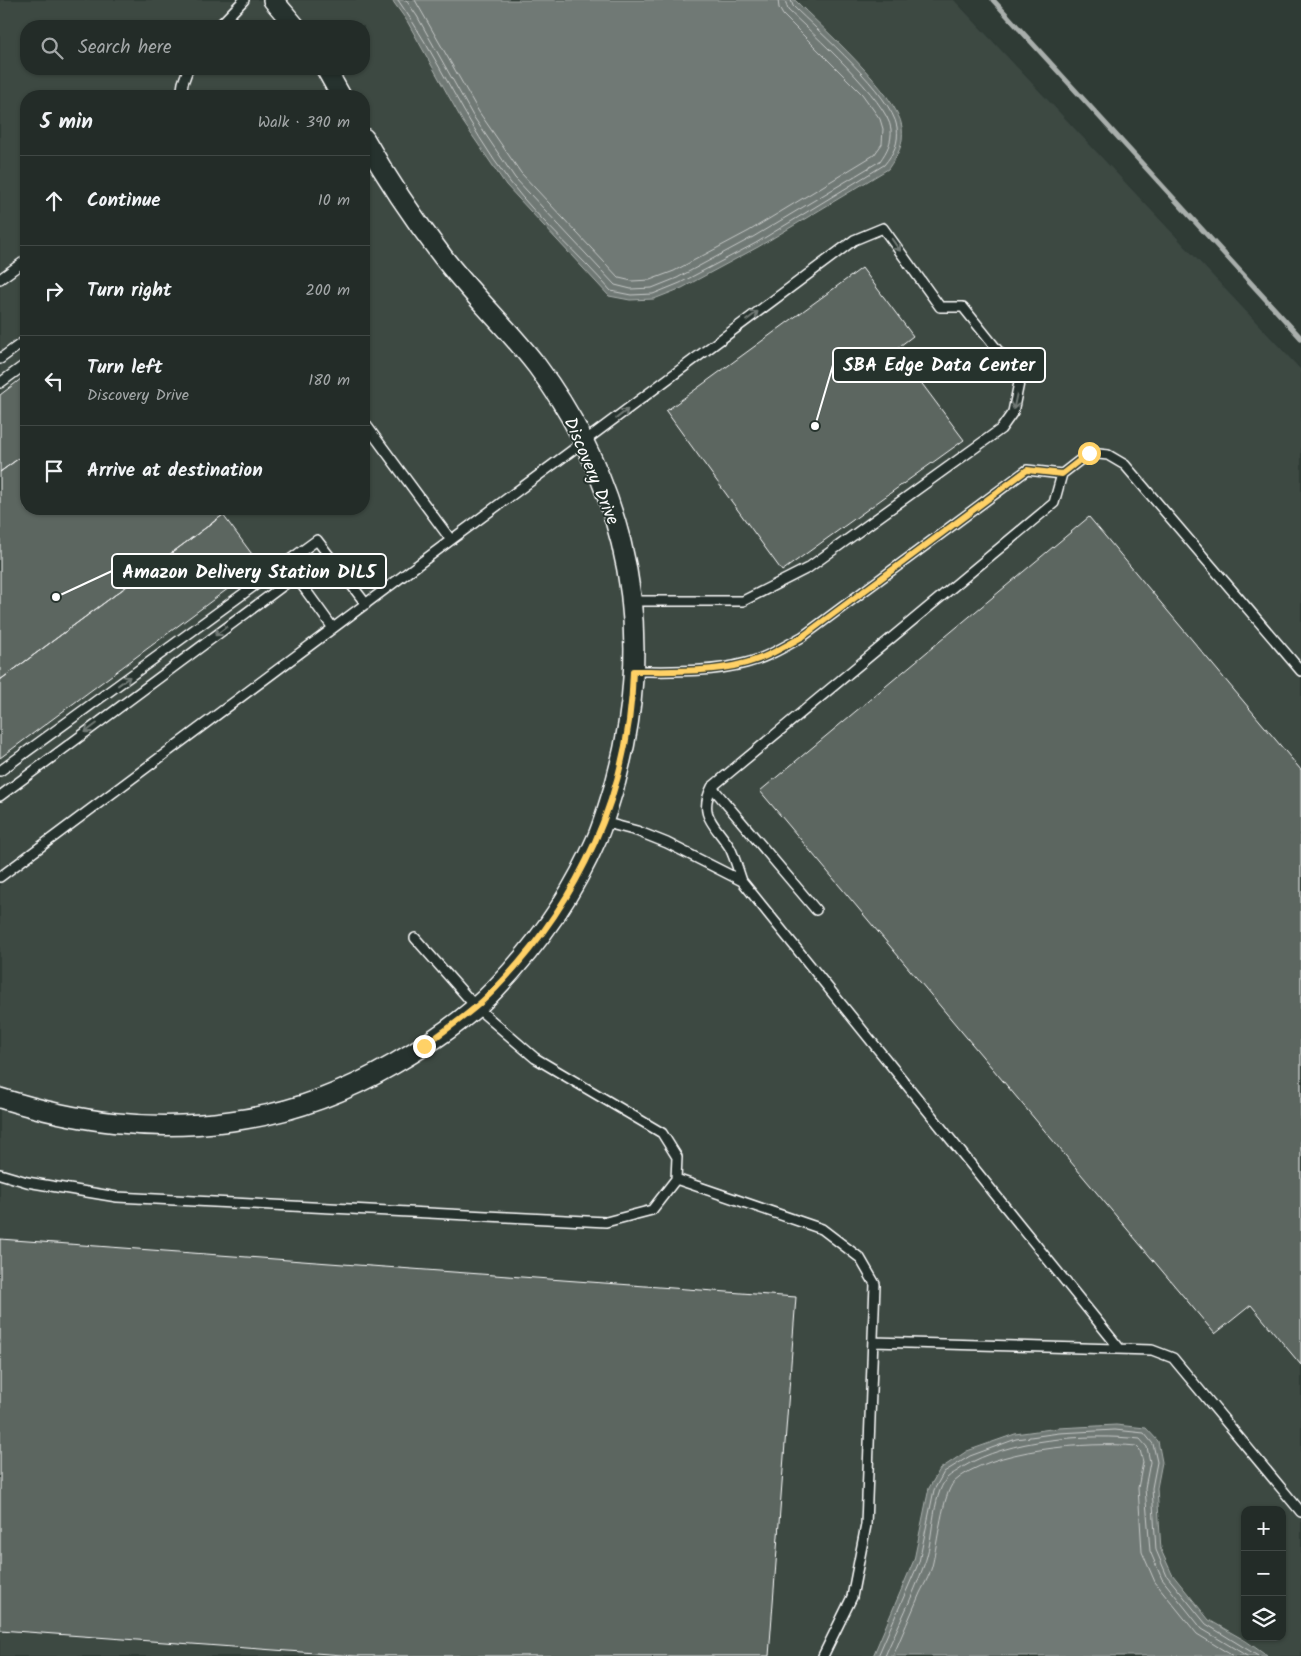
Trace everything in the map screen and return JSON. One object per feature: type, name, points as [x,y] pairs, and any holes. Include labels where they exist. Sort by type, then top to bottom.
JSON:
[{"type":"street","points":[[273,0],[291,20]]},
{"type":"street","points":[[329,75],[338,90]]},
{"type":"street","name":"Discovery Drive","points":[[0,1098],[72,1117],[116,1124],[192,1125],[234,1121],[277,1112],[312,1102],[361,1081],[424,1046],[476,1007],[495,989],[535,944],[554,918],[590,852],[603,822],[616,783],[625,743],[632,698],[633,671],[631,601],[622,545],[611,509],[598,473],[567,410],[536,365],[444,259],[383,171],[370,148]]},
{"type":"lane","points":[[225,20],[244,0]]},
{"type":"lane","points":[[182,90],[186,75]]},
{"type":"lane","points":[[0,877],[451,540],[584,444],[643,397],[854,240],[883,228],[940,307],[963,307],[1020,378],[1013,412],[1001,429],[808,568],[743,601],[631,601]]},
{"type":"lane","points":[[0,280],[20,265]]},
{"type":"lane","points":[[0,359],[20,344]]},
{"type":"lane","points":[[0,383],[20,368]]},
{"type":"lane","points":[[370,430],[451,540]]},
{"type":"lane","points":[[1120,1349],[742,881],[731,850],[708,818],[706,798],[712,787],[1054,503],[1062,474],[1089,453],[1108,455],[1126,465],[1301,671]]},
{"type":"lane","points":[[633,671],[719,668],[746,663],[772,653],[802,637],[1027,470],[1062,474]]},
{"type":"lane","points":[[0,772],[317,540],[366,604]]},
{"type":"lane","points":[[0,796],[292,579],[298,581],[333,628]]},
{"type":"lane","points":[[712,787],[816,910]]},
{"type":"lane","points":[[603,822],[637,831],[667,843],[742,881]]},
{"type":"lane","points":[[0,1174],[27,1182],[117,1197],[606,1222],[652,1210],[676,1179],[677,1157],[662,1133],[535,1058],[476,1007],[415,938]]},
{"type":"lane","points":[[676,1179],[822,1229],[860,1258],[874,1284],[866,1525],[852,1597],[823,1656]]},
{"type":"lane","points":[[873,1342],[1152,1350],[1173,1358],[1301,1512]]},
{"type":"shaded area","points":[[0,0],[954,0],[1301,370],[1301,1656],[0,1656]]},
{"type":"water","points":[[392,0],[795,0],[856,61],[887,97],[897,113],[902,127],[901,145],[888,169],[758,247],[682,288],[654,299],[630,300],[609,296],[506,185],[463,122],[407,21]]},
{"type":"water","points":[[1116,1425],[1146,1428],[1158,1441],[1162,1462],[1157,1488],[1161,1550],[1172,1574],[1209,1620],[1241,1638],[1241,1641],[1246,1641],[1267,1656],[873,1656],[914,1560],[929,1488],[940,1469],[967,1451],[1015,1434],[1058,1428]]},
{"type":"building","points":[[862,268],[913,336],[896,349],[964,440],[782,571],[666,411]]},
{"type":"building","points":[[20,380],[20,457],[0,472],[0,395]]},
{"type":"building","points":[[20,457],[20,515],[223,515],[0,680],[0,472]]},
{"type":"building","points":[[223,515],[260,565],[0,758],[0,680]]},
{"type":"building","points":[[1089,517],[1301,770],[1301,1365],[1251,1305],[1215,1334],[760,791]]},
{"type":"building","points":[[0,1239],[796,1297],[769,1656],[356,1656],[0,1630]]},
{"type":"waterway","points":[[993,0],[1301,338]]},
{"type":"place","name":"SBA Edge Data Center","points":[[815,426]]},
{"type":"place","name":"Amazon Delivery Station DIL5","points":[[56,597]]},
{"type":"route","points":[[424,1046],[476,1007],[495,989],[535,944],[554,918],[575,883],[598,837],[616,783],[632,698],[633,671],[719,668],[746,663],[772,653],[802,637],[1027,470],[1062,474],[1089,453]]}]
